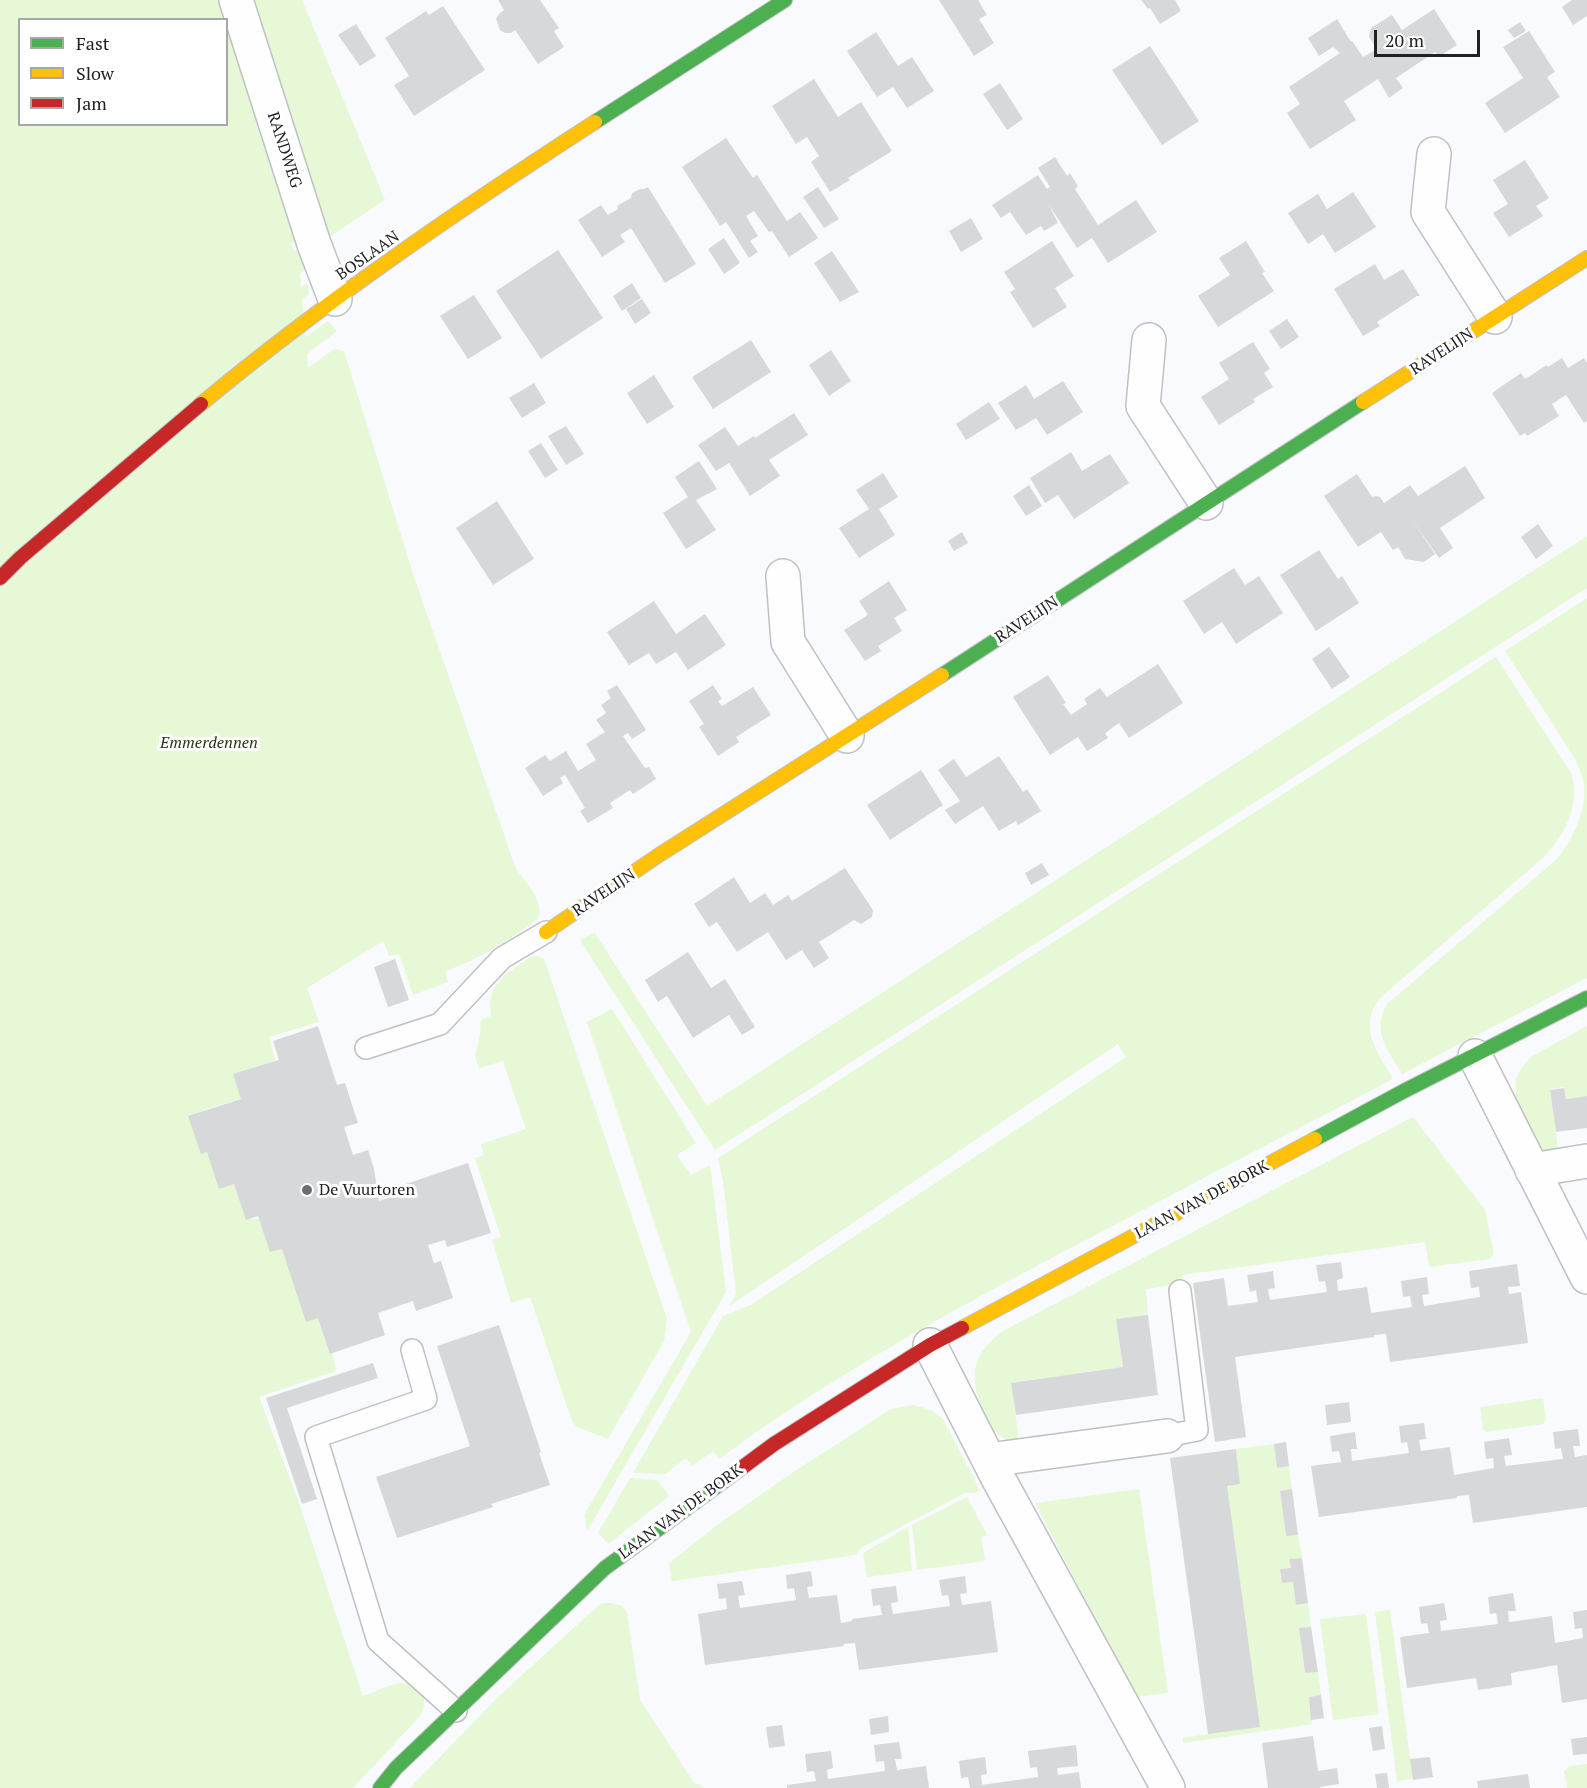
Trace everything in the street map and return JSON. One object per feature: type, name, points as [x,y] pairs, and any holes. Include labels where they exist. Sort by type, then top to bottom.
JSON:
[{"type":"street","name":"RANDWEG","points":[[236,0],[314,244],[336,299]]},
{"type":"street","name":"BOSLAAN","points":[[0,579],[20,558],[206,398],[336,299],[472,203],[785,0]]},
{"type":"street","points":[[1434,153],[1428,212],[1496,317]]},
{"type":"street","name":"RAVELIJN","points":[[546,932],[659,855],[1587,258]]},
{"type":"street","points":[[1149,340],[1143,406],[1206,503]]},
{"type":"street","points":[[783,576],[788,642],[847,736]]},
{"type":"street","name":"LAAN VAN DE BORK","points":[[380,1788],[396,1768],[600,1573],[774,1444],[930,1346],[1383,1102],[1587,998]]},
{"type":"street","points":[[1475,1056],[1587,1277]]},
{"type":"street","points":[[1532,1170],[1587,1161]]},
{"type":"street","points":[[930,1346],[989,1460],[1168,1788]]},
{"type":"street","points":[[989,1460],[1167,1436]]},
{"type":"lane","name":"RAVELIJN","points":[[366,1048],[440,1024],[502,958],[546,932]]},
{"type":"lane","points":[[1167,1436],[1197,1430],[1180,1291]]},
{"type":"lane","points":[[412,1350],[426,1400],[316,1437],[378,1641],[456,1711]]},
{"type":"green space","name":"Emmerdennen","points":[[0,0],[226,0],[297,241],[291,243],[294,251],[299,250],[307,267],[300,274],[301,287],[307,283],[309,294],[302,299],[306,337],[328,321],[337,331],[307,354],[308,368],[334,349],[344,351],[414,577],[516,869],[534,893],[539,907],[537,920],[493,949],[445,971],[448,982],[413,995],[399,954],[389,956],[383,941],[307,988],[319,1022],[269,1037],[276,1063],[246,1097],[201,1111],[223,1181],[239,1176],[252,1220],[262,1217],[297,1240],[334,1360],[336,1371],[259,1397],[298,1500],[363,1696],[403,1683],[417,1688],[424,1701],[421,1715],[353,1788],[0,1788]]},
{"type":"green space","points":[[243,0],[302,0],[385,200],[325,240]]},
{"type":"green space","points":[[1587,536],[1587,588],[715,1150],[580,940],[594,932],[707,1106]]},
{"type":"green space","points":[[1587,598],[1587,978],[1402,1074],[1387,1049],[1381,1032],[1382,1014],[1387,1004],[1556,860],[1568,844],[1581,815],[1584,785],[1576,761],[1505,651]]},
{"type":"green space","points":[[1496,657],[1571,773],[1574,785],[1572,807],[1565,828],[1545,856],[1380,998],[1373,1009],[1370,1030],[1376,1050],[1393,1079],[943,1317],[806,1399],[719,1459],[713,1451],[692,1466],[686,1458],[665,1474],[633,1473],[723,1316],[751,1305],[1126,1057],[1118,1044],[729,1306],[736,1294],[723,1181],[718,1158]]},
{"type":"green space","points":[[533,956],[544,959],[667,1319],[664,1341],[608,1439],[577,1427],[572,1421],[530,1297],[511,1303],[492,1239],[501,1237],[475,1158],[484,1155],[481,1144],[526,1129],[503,1061],[479,1068],[475,1056],[481,1020],[491,1016],[490,1004],[496,986],[507,973]]},
{"type":"green space","points":[[612,1009],[696,1143],[677,1155],[691,1175],[710,1165],[726,1292],[587,1531],[585,1516],[587,1510],[691,1332],[587,1022]]},
{"type":"green space","points":[[1587,1026],[1587,1096],[1566,1099],[1564,1087],[1550,1089],[1559,1156],[1540,1152],[1515,1099],[1516,1079],[1531,1057]]},
{"type":"green space","points":[[1413,1117],[1485,1210],[1494,1254],[1490,1259],[1429,1267],[1425,1242],[1182,1275],[1183,1283],[1146,1289],[1148,1315],[1116,1320],[1123,1367],[1011,1383],[1019,1441],[1008,1440],[999,1435],[991,1425],[979,1401],[976,1388],[976,1365],[989,1343],[1001,1332]]},
{"type":"green space","points":[[1543,1398],[1546,1419],[1543,1424],[1487,1432],[1483,1429],[1480,1407]]},
{"type":"green space","points":[[914,1405],[931,1410],[943,1419],[980,1490],[975,1493],[965,1493],[861,1548],[856,1555],[672,1581],[669,1563],[720,1523],[891,1409]]},
{"type":"green space","points":[[1274,1444],[1277,1467],[1289,1466],[1292,1489],[1280,1491],[1286,1536],[1298,1535],[1302,1558],[1290,1559],[1291,1568],[1280,1569],[1282,1583],[1293,1582],[1296,1605],[1308,1603],[1311,1627],[1299,1629],[1305,1673],[1318,1672],[1321,1695],[1309,1697],[1312,1724],[1183,1743],[1183,1738],[1208,1734],[1227,1485],[1240,1483],[1236,1449]]},
{"type":"green space","points":[[630,1478],[657,1480],[669,1496],[608,1544],[598,1533]]},
{"type":"green space","points":[[1139,1489],[1168,1693],[1136,1697],[1035,1503]]},
{"type":"green space","points":[[967,1497],[987,1535],[981,1537],[985,1561],[917,1570],[912,1525]]},
{"type":"green space","points":[[908,1527],[912,1571],[867,1577],[863,1553]]},
{"type":"green space","points":[[610,1603],[622,1606],[627,1613],[640,1700],[694,1783],[703,1788],[410,1788],[498,1697],[600,1604]]},
{"type":"green space","points":[[1390,1610],[1413,1779],[1397,1781],[1375,1612]]},
{"type":"green space","points":[[1366,1614],[1379,1714],[1333,1720],[1320,1619]]},
{"type":"green space","points":[[1587,1764],[1587,1788],[1567,1788],[1564,1771],[1569,1766]]},
{"type":"building","points":[[498,0],[540,0],[559,28],[554,31],[564,47],[538,64],[515,30],[505,33],[500,30],[496,19],[504,10]]},
{"type":"building","points":[[939,0],[978,0],[987,15],[979,19],[994,43],[974,56]]},
{"type":"building","points":[[1141,0],[1175,0],[1181,11],[1160,24],[1150,8],[1148,9]]},
{"type":"building","points":[[1572,0],[1587,0],[1587,16],[1573,25],[1562,7]]},
{"type":"building","points":[[443,6],[485,70],[414,116],[394,85],[409,76],[385,38],[426,11],[429,15]]},
{"type":"building","points":[[1434,9],[1457,45],[1438,57],[1435,52],[1396,78],[1403,88],[1389,98],[1378,79],[1344,101],[1356,120],[1310,149],[1287,113],[1300,104],[1289,87],[1340,53],[1333,47],[1319,56],[1308,38],[1337,19],[1363,57],[1377,49],[1369,37],[1371,28],[1392,15],[1402,30]]},
{"type":"building","points":[[1520,22],[1526,31],[1514,38],[1508,30]]},
{"type":"building","points":[[356,24],[376,56],[360,66],[338,35]]},
{"type":"building","points":[[1529,31],[1555,72],[1547,77],[1560,97],[1505,133],[1485,103],[1523,78],[1503,47]]},
{"type":"building","points":[[876,32],[898,66],[912,57],[934,91],[907,108],[893,87],[877,97],[847,51]]},
{"type":"building","points":[[1150,46],[1199,121],[1162,145],[1112,70]]},
{"type":"building","points":[[814,79],[838,117],[861,102],[892,151],[830,192],[811,162],[819,156],[807,137],[796,144],[772,106]]},
{"type":"building","points":[[1000,83],[1023,119],[1007,130],[983,94]]},
{"type":"building","points":[[726,138],[753,178],[757,175],[787,221],[800,212],[818,238],[789,257],[772,231],[769,232],[754,211],[746,216],[758,236],[750,241],[758,252],[749,258],[726,222],[720,226],[682,167]]},
{"type":"building","points":[[1055,157],[1067,176],[1070,173],[1078,186],[1075,189],[1098,225],[1136,200],[1157,232],[1108,263],[1092,238],[1077,248],[1049,205],[1058,223],[1044,231],[1041,226],[1026,235],[1010,212],[1001,218],[992,205],[1038,175],[1047,189],[1050,187],[1038,168]]},
{"type":"building","points":[[1525,160],[1549,198],[1536,206],[1543,216],[1509,237],[1493,213],[1508,204],[1493,180]]},
{"type":"building","points":[[648,187],[696,264],[665,283],[631,228],[620,235],[625,242],[602,257],[578,220],[601,205],[608,215],[618,209],[617,206],[631,198],[632,193]]},
{"type":"building","points":[[818,187],[839,219],[824,228],[803,197]]},
{"type":"building","points":[[1353,192],[1376,227],[1335,253],[1323,234],[1308,244],[1288,213],[1318,194],[1327,209]]},
{"type":"building","points":[[971,218],[983,239],[961,252],[949,231]]},
{"type":"building","points":[[724,238],[740,263],[724,274],[708,249]]},
{"type":"building","points":[[1052,241],[1074,276],[1055,288],[1067,307],[1033,328],[1010,292],[1015,289],[1004,272]]},
{"type":"building","points":[[1246,241],[1274,291],[1218,327],[1198,296],[1230,275],[1219,258]]},
{"type":"building","points":[[558,250],[603,318],[541,359],[496,291]]},
{"type":"building","points":[[832,251],[859,292],[840,302],[814,263]]},
{"type":"building","points":[[1375,264],[1384,280],[1403,269],[1420,296],[1377,322],[1380,326],[1363,336],[1334,289]]},
{"type":"building","points":[[632,283],[641,298],[622,311],[613,296]]},
{"type":"building","points":[[474,295],[502,338],[468,359],[440,316]]},
{"type":"building","points":[[642,299],[651,313],[635,324],[626,309]]},
{"type":"building","points":[[1287,319],[1299,337],[1281,349],[1269,331]]},
{"type":"building","points":[[751,340],[771,372],[713,409],[692,377]]},
{"type":"building","points":[[1253,342],[1270,369],[1264,373],[1273,387],[1253,399],[1255,402],[1219,425],[1201,397],[1229,379],[1219,363]]},
{"type":"building","points":[[831,350],[851,381],[829,396],[809,365]]},
{"type":"building","points":[[1562,358],[1568,368],[1584,358],[1587,363],[1587,421],[1584,423],[1566,395],[1552,404],[1559,416],[1527,436],[1525,433],[1520,436],[1492,393],[1521,373],[1525,379]]},
{"type":"building","points":[[654,375],[674,407],[647,424],[627,393]]},
{"type":"building","points":[[1063,381],[1083,412],[1047,435],[1036,418],[1016,430],[998,403],[1026,385],[1034,399]]},
{"type":"building","points":[[534,383],[546,403],[522,418],[509,398]]},
{"type":"building","points":[[989,402],[1000,419],[966,440],[956,424]]},
{"type":"building","points":[[794,413],[808,435],[769,460],[780,476],[750,496],[729,463],[716,471],[698,445],[725,427],[738,446]]},
{"type":"building","points":[[566,426],[584,454],[566,465],[548,436]]},
{"type":"building","points":[[541,443],[558,470],[545,478],[528,451]]},
{"type":"building","points":[[1071,452],[1082,471],[1110,454],[1129,483],[1074,519],[1058,495],[1045,503],[1030,478]]},
{"type":"building","points":[[699,461],[717,489],[696,500],[716,530],[686,549],[663,513],[688,497],[675,477]]},
{"type":"building","points":[[1465,466],[1485,498],[1440,528],[1453,548],[1439,558],[1412,520],[1435,554],[1424,562],[1405,559],[1398,547],[1393,550],[1381,532],[1358,547],[1324,496],[1357,474],[1372,497],[1380,497],[1384,503],[1410,485],[1418,496]]},
{"type":"building","points":[[883,473],[898,497],[879,509],[895,535],[859,558],[839,528],[869,509],[856,490]]},
{"type":"building","points":[[1029,485],[1042,506],[1026,516],[1013,496]]},
{"type":"building","points":[[497,501],[534,559],[493,585],[456,528]]},
{"type":"building","points":[[1538,524],[1553,546],[1536,559],[1521,537]]},
{"type":"building","points":[[962,532],[968,543],[954,551],[948,541]]},
{"type":"building","points":[[1319,550],[1338,579],[1342,576],[1359,603],[1316,631],[1280,575]]},
{"type":"building","points":[[1234,568],[1245,585],[1259,576],[1283,613],[1236,644],[1222,622],[1204,634],[1183,601]]},
{"type":"building","points":[[889,581],[907,610],[894,618],[902,631],[878,646],[881,651],[865,661],[844,630],[868,615],[859,601]]},
{"type":"building","points":[[654,601],[676,634],[705,614],[726,645],[688,670],[676,652],[656,664],[649,653],[629,665],[607,632]]},
{"type":"building","points":[[1329,647],[1350,677],[1332,689],[1312,659]]},
{"type":"building","points":[[1158,664],[1183,703],[1129,738],[1119,723],[1105,733],[1108,738],[1087,751],[1078,737],[1050,755],[1013,697],[1048,675],[1071,715],[1087,704],[1084,699],[1100,688],[1107,697]]},
{"type":"building","points":[[617,685],[646,730],[632,739],[628,733],[623,736],[645,768],[649,767],[656,779],[633,794],[630,790],[610,803],[613,808],[588,823],[580,811],[585,808],[565,775],[560,778],[563,783],[543,796],[525,768],[545,755],[550,761],[566,751],[578,771],[596,760],[586,744],[605,732],[596,720],[606,713],[601,705],[611,698],[607,691]]},
{"type":"building","points":[[713,685],[722,699],[718,701],[722,706],[753,687],[771,715],[736,737],[739,742],[718,756],[699,727],[704,724],[689,701]]},
{"type":"building","points":[[999,756],[1023,792],[1027,789],[1041,811],[1018,825],[1016,821],[999,831],[983,806],[955,824],[945,810],[960,801],[938,770],[954,759],[966,777]]},
{"type":"building","points":[[921,770],[943,805],[890,840],[867,805]]},
{"type":"building","points":[[1042,863],[1049,875],[1031,885],[1025,873]]},
{"type":"building","points":[[845,868],[873,910],[872,917],[861,924],[854,920],[819,942],[829,958],[814,968],[802,950],[786,960],[768,932],[737,952],[717,922],[709,927],[694,904],[734,877],[750,903],[765,893],[773,905],[788,895],[792,901]]},
{"type":"building","points":[[688,952],[711,988],[725,979],[755,1027],[742,1035],[729,1015],[693,1038],[667,996],[658,1002],[645,980]]},
{"type":"building","points":[[395,959],[409,1000],[388,1007],[374,967]]},
{"type":"building","name":"De Vuurtoren","points":[[318,1026],[337,1085],[345,1083],[358,1123],[344,1127],[353,1155],[368,1150],[374,1169],[379,1201],[409,1191],[406,1184],[468,1163],[491,1233],[447,1247],[445,1240],[428,1245],[434,1263],[441,1261],[453,1298],[416,1311],[413,1301],[378,1313],[385,1335],[330,1354],[318,1318],[306,1322],[282,1249],[270,1252],[258,1216],[246,1220],[234,1184],[219,1189],[207,1152],[201,1154],[188,1116],[241,1099],[233,1074],[279,1060],[273,1041]]},
{"type":"building","points":[[1564,1088],[1566,1099],[1587,1096],[1587,1128],[1556,1132],[1550,1090]]},
{"type":"building","points":[[1341,1262],[1343,1278],[1337,1280],[1338,1291],[1367,1287],[1371,1313],[1412,1307],[1410,1296],[1403,1297],[1401,1281],[1427,1277],[1429,1294],[1422,1295],[1424,1306],[1480,1297],[1479,1287],[1471,1288],[1469,1271],[1517,1264],[1520,1286],[1508,1287],[1509,1294],[1521,1292],[1528,1343],[1390,1362],[1386,1334],[1235,1357],[1246,1437],[1215,1442],[1193,1283],[1224,1278],[1228,1306],[1258,1302],[1256,1290],[1250,1292],[1247,1275],[1273,1271],[1275,1288],[1268,1289],[1270,1300],[1327,1292],[1325,1281],[1319,1282],[1316,1265]]},
{"type":"building","points":[[1148,1315],[1158,1395],[1016,1415],[1011,1383],[1123,1367],[1116,1319]]},
{"type":"building","points":[[499,1325],[550,1485],[491,1504],[493,1507],[397,1538],[376,1477],[470,1446],[437,1346]]},
{"type":"building","points":[[373,1363],[378,1378],[287,1408],[317,1499],[302,1504],[266,1398]]},
{"type":"building","points":[[1349,1402],[1351,1422],[1327,1425],[1325,1405]]},
{"type":"building","points":[[1424,1423],[1426,1439],[1419,1440],[1421,1451],[1450,1447],[1454,1475],[1494,1468],[1493,1458],[1486,1459],[1484,1442],[1509,1438],[1512,1455],[1504,1456],[1506,1466],[1563,1459],[1561,1448],[1555,1449],[1553,1432],[1578,1429],[1580,1446],[1573,1446],[1575,1457],[1587,1455],[1587,1507],[1473,1523],[1469,1495],[1319,1517],[1311,1466],[1341,1462],[1339,1451],[1332,1452],[1330,1436],[1355,1432],[1357,1449],[1351,1449],[1352,1461],[1409,1453],[1407,1442],[1401,1443],[1399,1426]]},
{"type":"building","points":[[1286,1442],[1289,1466],[1277,1468],[1274,1444]]},
{"type":"building","points":[[1236,1449],[1240,1484],[1227,1486],[1260,1727],[1208,1734],[1170,1458]]},
{"type":"building","points":[[1292,1489],[1298,1535],[1286,1536],[1280,1491]]},
{"type":"building","points":[[1302,1558],[1308,1603],[1296,1605],[1293,1582],[1282,1583],[1280,1569],[1291,1568],[1289,1559]]},
{"type":"building","points":[[811,1571],[813,1586],[807,1587],[809,1598],[837,1595],[841,1623],[852,1621],[852,1619],[882,1615],[880,1605],[873,1606],[871,1589],[896,1586],[898,1602],[891,1603],[893,1614],[950,1606],[948,1595],[942,1596],[939,1580],[965,1576],[967,1593],[960,1594],[962,1605],[991,1601],[998,1652],[859,1670],[855,1643],[705,1665],[698,1614],[727,1609],[726,1598],[719,1599],[717,1584],[742,1581],[745,1595],[738,1596],[740,1608],[796,1600],[794,1588],[787,1589],[786,1575]]},
{"type":"building","points":[[1513,1593],[1516,1611],[1508,1611],[1509,1622],[1552,1616],[1555,1643],[1583,1638],[1582,1628],[1575,1629],[1573,1612],[1587,1610],[1587,1699],[1562,1703],[1557,1665],[1511,1673],[1512,1685],[1478,1690],[1476,1678],[1407,1688],[1400,1637],[1429,1633],[1427,1623],[1421,1624],[1419,1607],[1444,1603],[1447,1620],[1440,1621],[1441,1631],[1498,1624],[1496,1613],[1490,1614],[1488,1597]]},
{"type":"building","points":[[1311,1627],[1318,1672],[1305,1673],[1299,1628]]},
{"type":"building","points":[[1321,1695],[1324,1718],[1311,1720],[1309,1697]]},
{"type":"building","points":[[888,1716],[889,1732],[871,1735],[869,1719]]},
{"type":"building","points":[[782,1725],[785,1746],[769,1748],[766,1727]]},
{"type":"building","points":[[1382,1726],[1385,1749],[1373,1751],[1369,1728]]},
{"type":"building","points":[[1313,1736],[1318,1771],[1337,1768],[1339,1784],[1320,1788],[1268,1788],[1262,1743]]},
{"type":"building","points":[[1587,1737],[1587,1754],[1573,1755],[1571,1739]]},
{"type":"building","points":[[899,1742],[902,1759],[895,1759],[897,1770],[926,1766],[929,1788],[787,1788],[787,1785],[816,1781],[814,1771],[807,1772],[805,1754],[831,1751],[833,1768],[827,1770],[828,1779],[885,1771],[884,1761],[876,1762],[874,1745]]},
{"type":"building","points":[[1076,1745],[1078,1766],[1057,1768],[1058,1775],[1079,1772],[1081,1788],[970,1788],[968,1777],[961,1778],[959,1761],[985,1757],[987,1774],[981,1775],[982,1785],[1038,1777],[1037,1767],[1030,1768],[1028,1751]]},
{"type":"building","points":[[1430,1757],[1433,1777],[1413,1780],[1410,1759]]},
{"type":"building","points":[[1387,1773],[1389,1788],[1377,1788],[1375,1774]]},
{"type":"building","points":[[1528,1774],[1530,1788],[1478,1788],[1477,1781]]},
{"type":"traffic: fast","points":[[595,122],[785,0]]},
{"type":"traffic: fast","points":[[942,675],[1363,402]]},
{"type":"traffic: fast","points":[[1315,1139],[1587,998]]},
{"type":"traffic: fast","points":[[380,1788],[396,1768],[605,1568],[724,1481]]},
{"type":"traffic: slow","points":[[201,404],[296,329],[394,257],[595,122]]},
{"type":"traffic: slow","points":[[1363,402],[1587,258]]},
{"type":"traffic: slow","points":[[546,932],[659,855],[942,675]]},
{"type":"traffic: slow","points":[[962,1328],[1315,1139]]},
{"type":"traffic: jam","points":[[0,578],[20,558],[201,404]]},
{"type":"traffic: jam","points":[[724,1481],[774,1444],[930,1345],[962,1328]]},
{"type":"place","name":"De Vuurtoren","points":[[307,1190]]}]
